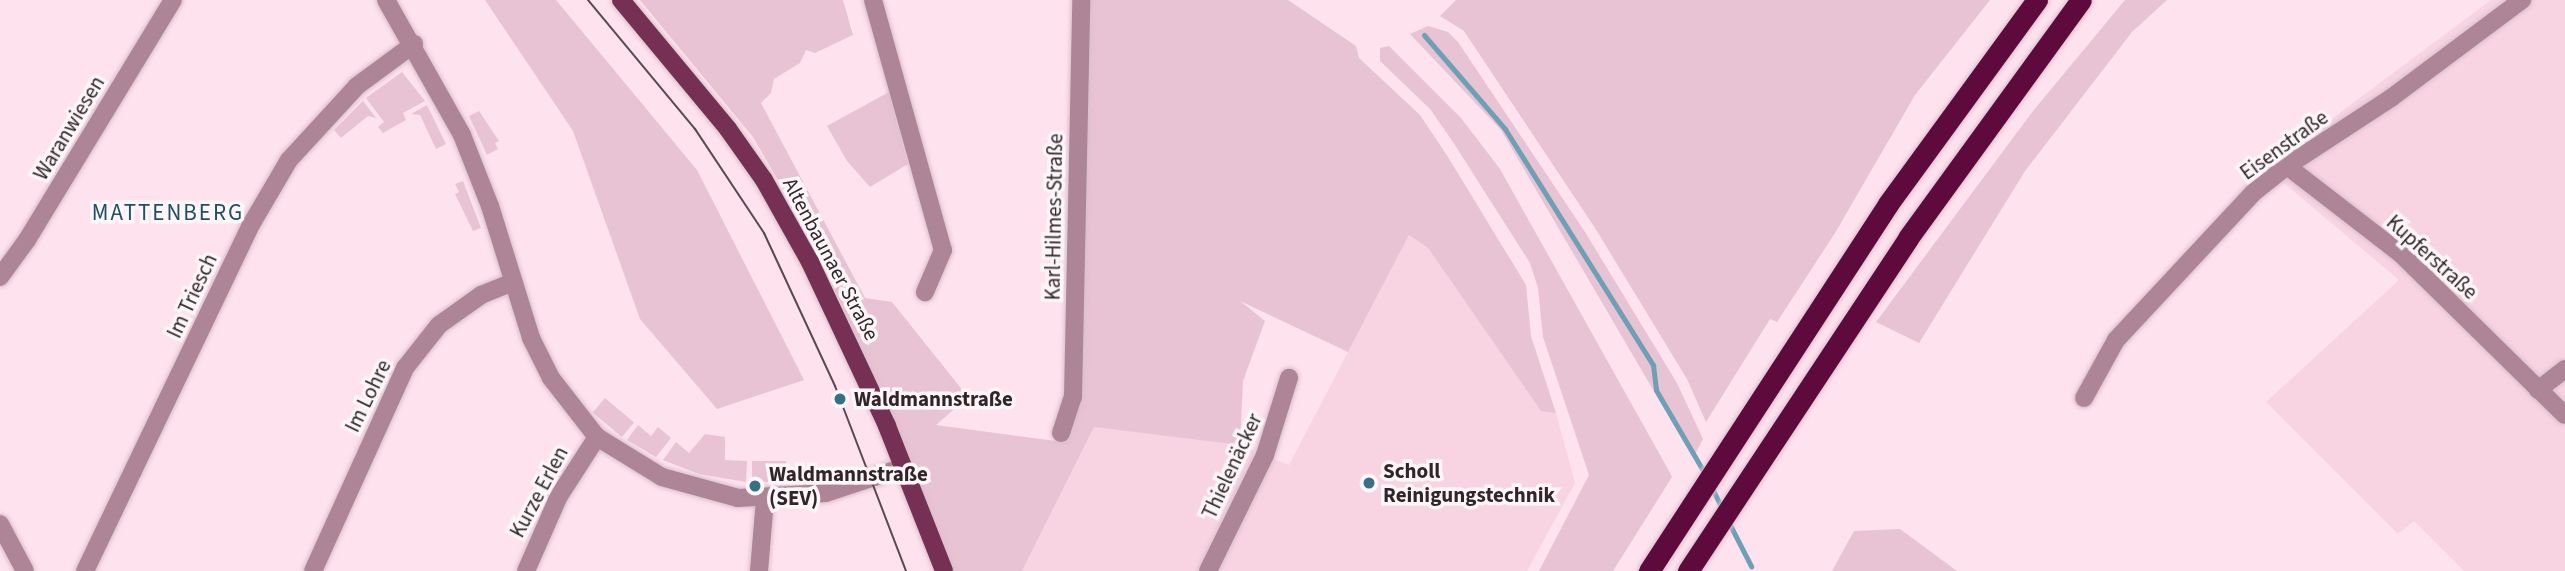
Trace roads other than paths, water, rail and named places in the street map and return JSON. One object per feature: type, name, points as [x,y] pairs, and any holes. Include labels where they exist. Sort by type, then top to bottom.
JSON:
[{"type":"highway","points":[[1649,571],[1749,412],[1888,204],[2037,0]]},
{"type":"highway","points":[[1688,571],[1767,447],[1908,238],[2081,0]]},
{"type":"highway","points":[[2047,45],[2094,0]]},
{"type":"main road","name":"Altenbaunaer Straße","points":[[621,0],[764,180],[852,348],[904,467],[944,571]]},
{"type":"street","name":"Waranwiesen","points":[[0,277],[27,240],[173,0]]},
{"type":"street","points":[[386,0],[414,44],[462,135],[490,206],[531,338],[551,378],[597,436],[662,477],[700,490],[765,500],[826,493],[904,467]]},
{"type":"street","points":[[873,0],[943,250],[925,292]]},
{"type":"street","name":"Karl-Hilmes-Straße","points":[[1061,433],[1073,397],[1082,0]]},
{"type":"street","name":"Eisenstraße","points":[[2084,398],[2116,340],[2253,193],[2287,166],[2391,98],[2522,0]]},
{"type":"street","name":"Im Triesch","points":[[85,571],[252,223],[289,160],[347,95],[414,44]]},
{"type":"street","name":"Kupferstraße","points":[[2287,166],[2402,255],[2565,415]]},
{"type":"street","name":"Im Lohre","points":[[313,571],[405,368],[439,325],[481,296],[513,282]]},
{"type":"street","points":[[2538,390],[2565,369]]},
{"type":"street","name":"Thielenäcker","points":[[1208,571],[1265,455],[1289,378]]},
{"type":"street","name":"Kurze Erlen","points":[[526,571],[559,496],[597,436]]},
{"type":"street","points":[[759,571],[765,500]]},
{"type":"street","points":[[0,524],[25,571]]},
{"type":"waterway","points":[[1424,35],[1505,129],[1653,365],[1656,390],[1705,474]]},
{"type":"waterway","points":[[1711,486],[1722,509]]},
{"type":"waterway","points":[[1728,521],[1751,566]]},
{"type":"tram line","points":[[588,0],[695,129],[764,233],[835,386],[906,571]]},
{"type":"place","name":"Waldmannstraße","points":[[840,399]]},
{"type":"place","name":"Scholl Reinigungstechnik","points":[[1369,483]]},
{"type":"place","name":"Waldmannstraße (SEV)","points":[[755,486]]},
{"type":"district","name":"MATTENBERG","points":[[168,213]]}]
